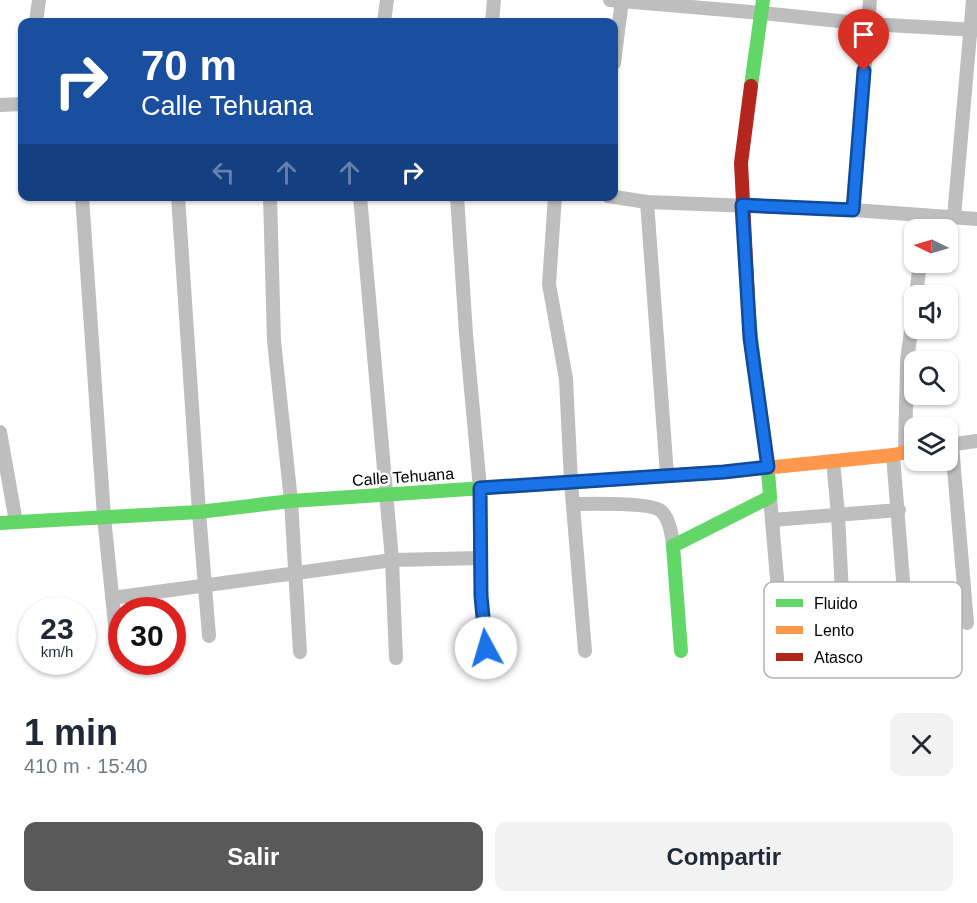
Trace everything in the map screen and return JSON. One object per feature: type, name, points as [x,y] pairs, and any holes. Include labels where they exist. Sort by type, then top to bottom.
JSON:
[{"type":"street","points":[[37,18],[39,0]]},
{"type":"street","points":[[385,18],[387,0]]},
{"type":"street","points":[[492,18],[494,0]]},
{"type":"street","points":[[853,210],[870,0]]},
{"type":"street","points":[[954,217],[974,29],[973,0]]},
{"type":"street","points":[[617,18],[618,1],[763,6],[868,24],[974,29]]},
{"type":"street","points":[[763,6],[741,163],[742,205],[750,338],[768,467],[777,582]]},
{"type":"street","points":[[0,105],[18,105]]},
{"type":"street","points":[[618,198],[647,202],[853,210],[977,219]]},
{"type":"street","points":[[82,201],[104,517],[112,597]]},
{"type":"street","points":[[178,201],[209,636]]},
{"type":"street","points":[[270,201],[274,340],[291,501],[300,652]]},
{"type":"street","points":[[360,201],[374,374],[387,495],[396,658]]},
{"type":"street","points":[[457,201],[466,334],[480,488],[481,596],[486,648]]},
{"type":"street","points":[[555,201],[549,284],[566,379],[571,482],[585,651]]},
{"type":"street","points":[[647,202],[667,475]]},
{"type":"street","points":[[926,219],[927,215]]},
{"type":"street","points":[[905,417],[910,339]]},
{"type":"street","points":[[0,432],[16,522]]},
{"type":"street","points":[[958,444],[977,441]]},
{"type":"street","points":[[904,452],[899,510],[904,582]]},
{"type":"street","name":"Calle Tehuana","points":[[0,523],[199,512],[291,501],[768,467],[904,452]]},
{"type":"street","points":[[833,461],[841,582]]},
{"type":"street","points":[[952,471],[966,622]]},
{"type":"street","points":[[673,546],[770,497]]},
{"type":"street","points":[[573,504],[649,506],[661,511],[672,530],[681,651]]},
{"type":"street","points":[[772,520],[899,510]]},
{"type":"street","points":[[119,597],[392,560],[481,558]]},
{"type":"traffic: fast","points":[[751,86],[763,0]]},
{"type":"traffic: fast","points":[[681,651],[673,546],[770,497],[748,298]]},
{"type":"traffic: fast","points":[[0,523],[199,512],[291,501],[620,479]]},
{"type":"traffic: slow","points":[[620,479],[724,472],[904,452]]},
{"type":"traffic: jam","points":[[748,298],[741,163],[751,86]]},
{"type":"route","points":[[486,648],[481,596],[480,488],[768,467],[750,338],[742,205],[853,210],[864,71]]}]
